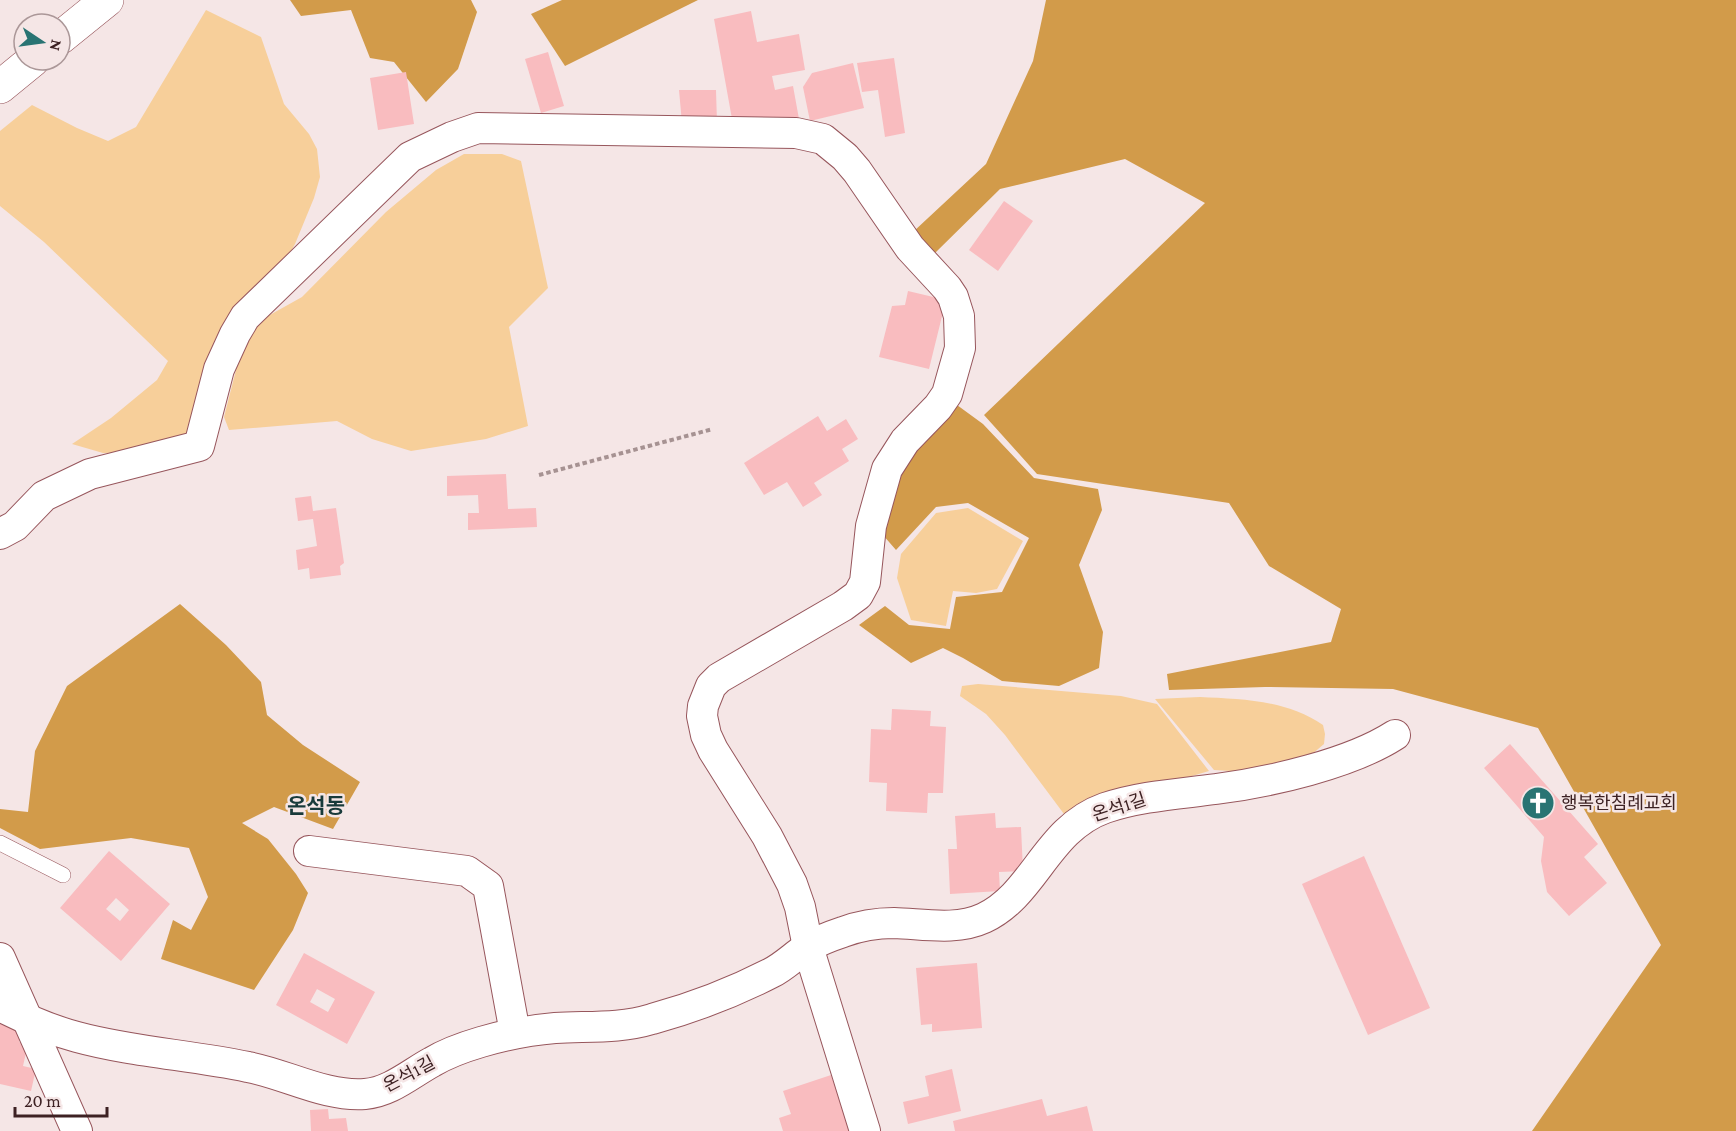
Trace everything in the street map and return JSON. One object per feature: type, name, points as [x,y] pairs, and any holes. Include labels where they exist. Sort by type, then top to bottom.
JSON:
[{"type":"street","points":[[72,28],[108,0]]},
{"type":"street","points":[[0,87],[18,72]]},
{"type":"street","points":[[0,534],[15,526],[44,496],[90,474],[199,446],[219,369],[245,318],[410,157],[452,137],[478,128],[796,133],[823,139],[845,157],[857,171],[910,248],[953,297],[959,316],[961,341],[958,361],[945,398],[904,441],[887,469],[871,526],[866,576],[860,593],[843,606],[719,678],[711,686],[703,704],[703,722],[711,747],[767,836],[792,884],[800,907],[807,947],[865,1131]]},
{"type":"street","name":"온석1길","points":[[0,1006],[27,1020],[79,1038],[250,1067],[327,1090],[352,1094],[369,1093],[385,1089],[448,1053],[484,1041],[557,1028],[607,1028],[656,1018],[763,977],[782,967],[807,947],[845,931],[892,923],[946,925],[969,923],[982,919],[1015,894],[1059,839],[1085,818],[1098,811],[1146,797],[1219,789],[1281,776],[1345,759],[1370,750],[1395,735]]},
{"type":"street","points":[[309,852],[467,871],[488,886],[515,1034]]},
{"type":"street","points":[[0,958],[77,1131]]},
{"type":"lane","points":[[0,843],[63,875]]},
{"type":"path","points":[[539,476],[713,429]]},
{"type":"shaded area","points":[[290,0],[471,0],[477,12],[458,69],[426,102],[394,62],[370,58],[351,10],[301,16]]},
{"type":"shaded area","points":[[562,0],[698,0],[565,66],[531,14]]},
{"type":"shaded area","points":[[1046,0],[1736,0],[1736,1131],[1532,1131],[1661,945],[1538,728],[1393,689],[1265,687],[1169,690],[1167,674],[1331,642],[1341,609],[1269,566],[1229,503],[1037,474],[984,415],[1205,203],[1125,159],[1000,189],[935,253],[913,232],[986,164],[1033,61]]},
{"type":"shaded area","points":[[206,10],[261,37],[284,104],[309,134],[317,149],[320,177],[295,244],[188,434],[140,452],[103,453],[72,444],[111,418],[157,380],[168,361],[44,242],[0,206],[0,131],[32,105],[108,141],[136,127]]},
{"type":"shaded area","points":[[464,154],[502,154],[521,161],[548,288],[509,327],[528,426],[486,439],[411,451],[372,439],[337,421],[229,430],[224,417],[236,370],[243,346],[259,321],[302,297],[386,212],[436,170]]},
{"type":"shaded area","points":[[957,405],[983,424],[1034,478],[1098,489],[1102,510],[1079,565],[1103,632],[1099,668],[1059,686],[1002,681],[943,648],[911,663],[859,625],[885,606],[909,625],[950,629],[956,597],[1002,592],[1029,538],[968,503],[936,507],[896,550],[876,527],[900,466]]},
{"type":"shaded area","points":[[968,508],[1023,541],[997,589],[976,593],[953,591],[946,626],[911,620],[897,578],[901,554],[936,513]]},
{"type":"shaded area","points":[[180,604],[226,645],[261,682],[267,715],[303,745],[360,782],[333,829],[274,807],[242,823],[268,839],[308,893],[293,930],[254,990],[161,959],[173,920],[191,930],[208,897],[189,848],[131,838],[40,849],[0,828],[0,809],[28,812],[35,751],[67,686]]},
{"type":"shaded area","points":[[978,684],[1121,696],[1157,704],[1209,771],[1064,814],[1005,735],[986,714],[960,696],[962,686]]},
{"type":"shaded area","points":[[1200,697],[1264,702],[1294,710],[1323,725],[1324,744],[1304,761],[1247,772],[1214,770],[1155,699]]},
{"type":"building","points":[[751,11],[757,42],[799,34],[805,70],[772,76],[775,90],[793,86],[799,119],[734,130],[714,19]]},
{"type":"building","points":[[548,52],[564,106],[541,113],[525,59]]},
{"type":"building","points":[[894,58],[905,133],[885,137],[878,90],[862,92],[857,63]]},
{"type":"building","points":[[853,63],[864,108],[810,121],[803,87],[812,73]]},
{"type":"building","points":[[406,72],[414,124],[378,130],[370,78]]},
{"type":"building","points":[[679,90],[716,90],[717,123],[682,123]]},
{"type":"building","points":[[1004,201],[1033,221],[998,271],[969,250]]},
{"type":"building","points":[[908,291],[946,300],[929,369],[879,357],[892,306],[905,305]]},
{"type":"building","points":[[818,416],[827,431],[846,419],[858,439],[842,449],[849,461],[814,483],[822,495],[803,507],[787,482],[764,495],[744,463]]},
{"type":"building","points":[[506,474],[508,509],[536,508],[537,527],[468,530],[468,513],[479,513],[478,495],[447,496],[447,476]]},
{"type":"building","points":[[311,496],[313,511],[336,508],[344,563],[340,566],[341,575],[310,579],[309,568],[298,570],[296,550],[317,546],[313,519],[298,521],[295,498]]},
{"type":"building","points":[[892,709],[931,711],[930,726],[946,727],[943,793],[928,793],[927,813],[886,811],[887,783],[869,782],[871,729],[891,730]]},
{"type":"building","name":"행복한침례교회","points":[[1510,744],[1598,844],[1584,857],[1607,883],[1569,916],[1547,892],[1541,861],[1544,837],[1484,768]]},
{"type":"building","points":[[995,813],[996,828],[1021,827],[1023,871],[999,872],[1000,891],[950,894],[948,849],[957,849],[955,816]]},
{"type":"building","points":[[109,851],[170,904],[121,961],[60,908]],"holes":[[[116,898],[129,910],[120,921],[106,909]]]},
{"type":"building","points":[[1364,856],[1430,1008],[1368,1035],[1302,884]]},
{"type":"building","points":[[304,953],[375,992],[347,1044],[276,1005]],"holes":[[[317,989],[335,999],[328,1012],[310,1002]]]},
{"type":"building","points":[[977,963],[982,1028],[932,1032],[932,1024],[921,1025],[916,968]]},
{"type":"building","points":[[0,1024],[22,1028],[19,1042],[28,1044],[23,1066],[36,1069],[31,1091],[0,1084]]},
{"type":"building","points":[[952,1069],[961,1111],[908,1124],[903,1102],[929,1096],[925,1076]]},
{"type":"building","points":[[831,1075],[850,1131],[783,1131],[779,1118],[791,1114],[783,1091]]},
{"type":"building","points":[[1042,1099],[1047,1116],[1087,1106],[1093,1131],[955,1131],[953,1121]]},
{"type":"building","points":[[328,1109],[329,1119],[346,1118],[348,1131],[311,1131],[310,1110]]},
{"type":"place","name":"행복한침례교회","points":[[1538,803]]},
{"type":"district","name":"온석동","points":[[316,806]]}]
